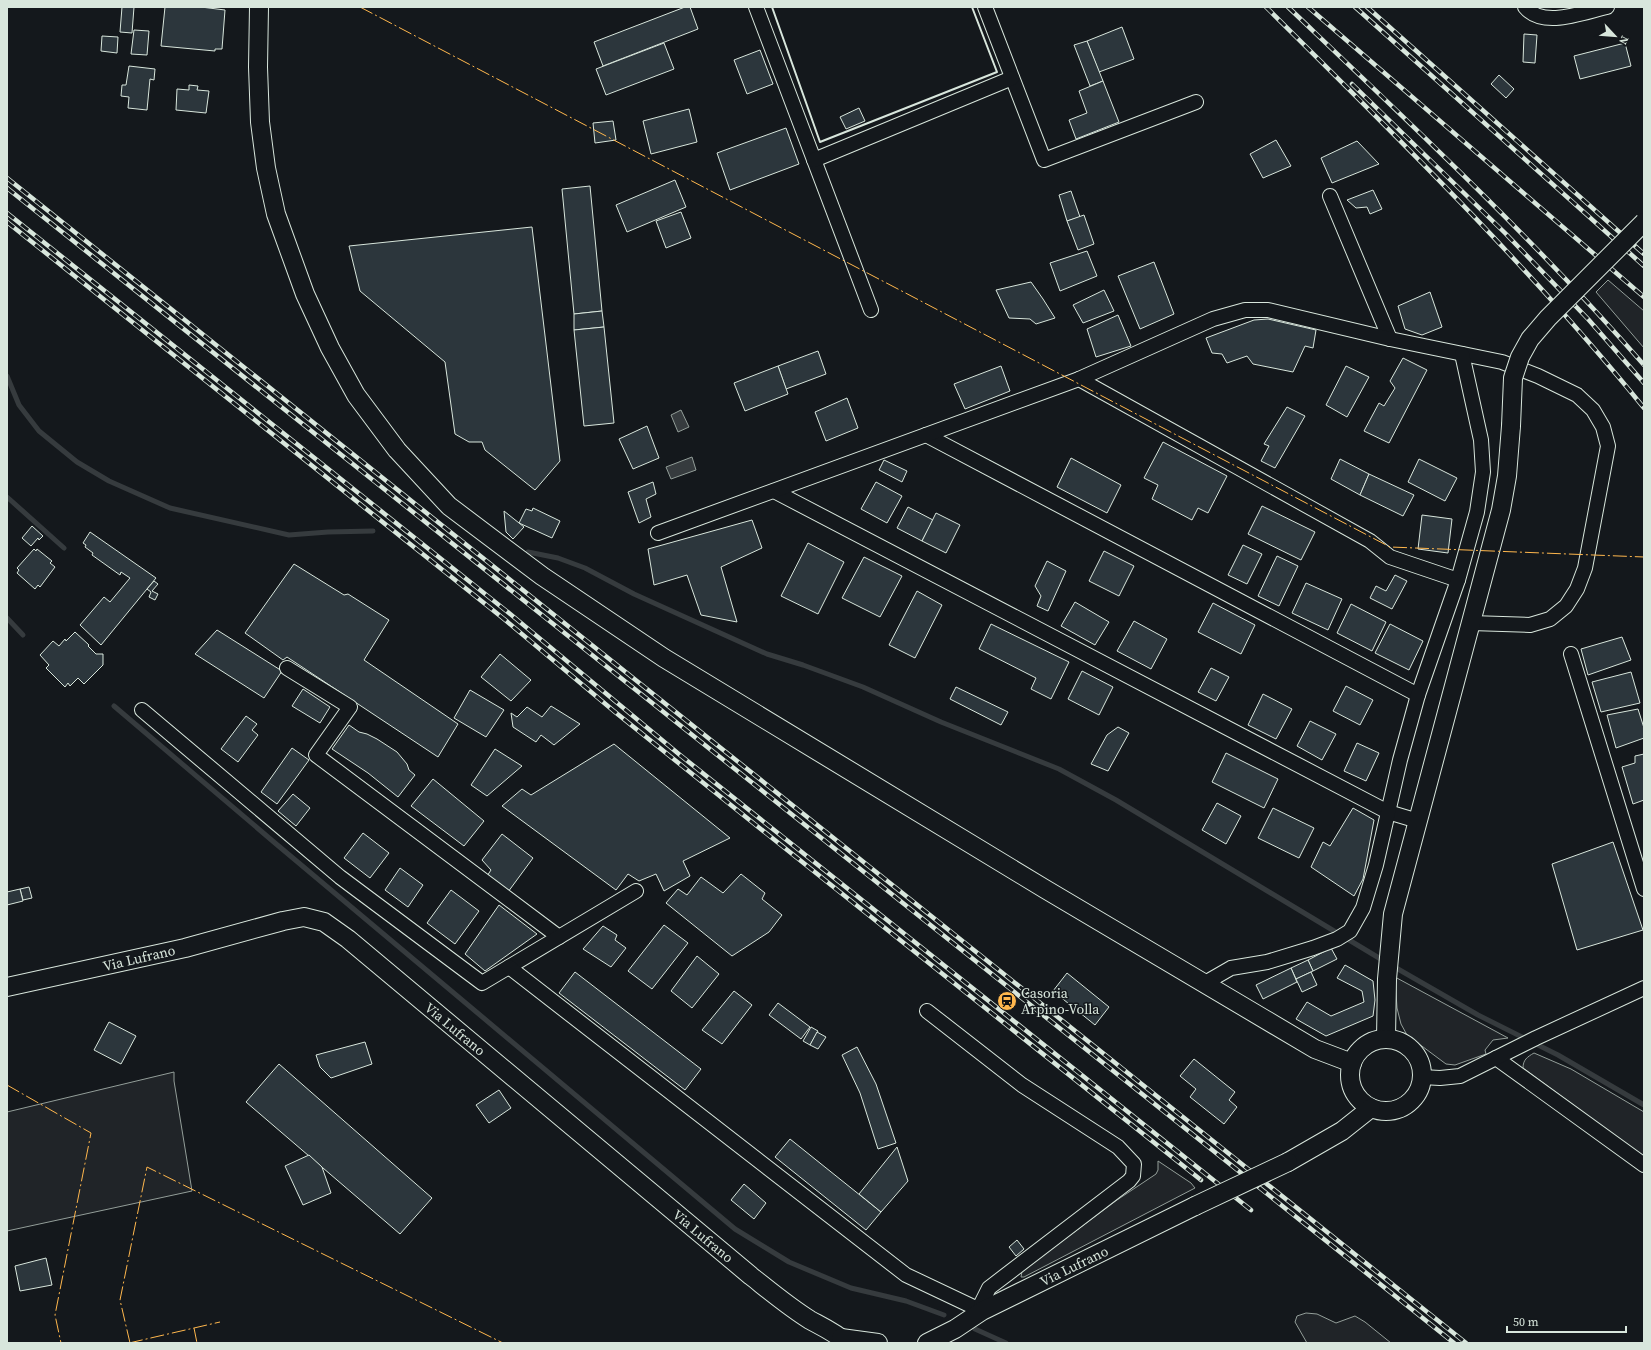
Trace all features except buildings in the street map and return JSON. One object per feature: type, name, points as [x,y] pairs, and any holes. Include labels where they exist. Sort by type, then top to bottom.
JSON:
[{"type":"street","points":[[259,7],[259,106],[266,168],[276,214],[305,294],[330,348],[356,395],[397,450],[449,506],[542,576],[664,658],[1045,889],[1315,1049],[1352,1063]]},
{"type":"street","points":[[756,7],[871,310]]},
{"type":"street","points":[[985,7],[1044,160],[1196,102]]},
{"type":"street","points":[[1525,7],[1534,15],[1545,18],[1559,18],[1607,7]]},
{"type":"street","points":[[814,160],[1012,78]]},
{"type":"street","points":[[1330,196],[1390,339]]},
{"type":"street","points":[[1386,1038],[1389,947],[1394,914],[1501,510],[1507,476],[1513,378],[1520,357],[1530,339],[1548,318],[1644,222]]},
{"type":"street","points":[[658,533],[1079,379],[1213,319],[1245,310],[1268,310],[1390,339],[1502,362],[1538,376],[1577,395],[1594,410],[1604,427],[1608,446],[1586,568],[1578,589],[1566,606],[1550,619],[1530,625],[1471,623]]},
{"type":"street","points":[[1205,983],[1231,968],[1267,962],[1337,939],[1350,931],[1363,908],[1376,864],[1400,760],[1418,695],[1458,580],[1477,512],[1483,472],[1481,440],[1462,354]]},
{"type":"street","points":[[1079,379],[1370,540],[1390,557],[1458,580]]},
{"type":"street","points":[[926,435],[1418,695]]},
{"type":"street","points":[[774,491],[1388,812],[1418,821]]},
{"type":"street","points":[[1571,654],[1644,889]]},
{"type":"street","points":[[287,668],[350,707],[316,755],[559,938]]},
{"type":"street","points":[[142,710],[340,877],[482,983],[636,891]]},
{"type":"street","name":"Via Lufrano","points":[[7,987],[185,948],[283,921],[304,917],[324,922],[348,939],[751,1276],[798,1311],[844,1340],[878,1343]]},
{"type":"street","points":[[509,967],[906,1275],[982,1311]]},
{"type":"street","points":[[1422,1077],[1440,1078],[1460,1076],[1530,1041],[1644,988]]},
{"type":"street","points":[[927,1011],[1022,1085],[1118,1147],[1134,1164],[1133,1176],[1129,1181],[989,1288],[981,1304],[982,1311]]},
{"type":"street","points":[[1386,1038],[1398,1040],[1408,1046],[1419,1060],[1422,1077],[1419,1088],[1413,1098],[1404,1106],[1394,1110],[1382,1111],[1372,1108],[1362,1102],[1355,1094],[1351,1084],[1350,1073],[1352,1063],[1357,1053],[1365,1045],[1376,1040],[1386,1038]]},
{"type":"street","points":[[1496,1058],[1644,1166]]},
{"type":"street","name":"Via Lufrano","points":[[927,1343],[952,1336],[982,1311],[1288,1162],[1342,1131],[1372,1108]]},
{"type":"shaded area","points":[[1608,280],[1644,311],[1644,348],[1596,292]]},
{"type":"shaded area","points":[[681,410],[689,427],[678,432],[671,415]]},
{"type":"shaded area","points":[[692,457],[696,470],[671,479],[666,467]]},
{"type":"shaded area","points":[[1395,977],[1508,1038],[1493,1040],[1485,1050],[1486,1054],[1455,1065],[1446,1064],[1407,1035],[1401,1024],[1397,1008]]},
{"type":"shaded area","points":[[1534,1053],[1571,1069],[1644,1112],[1644,1157],[1523,1068],[1526,1059]]},
{"type":"shaded area","points":[[174,1072],[174,1081],[192,1191],[7,1231],[7,1112]]},
{"type":"shaded area","points":[[1158,1161],[1191,1183],[1195,1188],[1024,1277],[1021,1277],[1022,1271],[1117,1200],[1156,1174],[1158,1170]]},
{"type":"shaded area","points":[[1306,1313],[1317,1314],[1336,1323],[1355,1316],[1365,1322],[1391,1343],[1307,1343],[1295,1322],[1297,1316]]},
{"type":"waterway","points":[[7,376],[19,405],[39,431],[77,462],[109,481],[170,508],[289,535],[373,531]]},
{"type":"waterway","points":[[7,497],[64,548]]},
{"type":"waterway","points":[[528,552],[558,558],[585,568],[634,594],[767,654],[803,665],[863,687],[941,722],[1059,769],[1116,800],[1384,961]]},
{"type":"waterway","points":[[7,618],[23,635]]},
{"type":"waterway","points":[[114,706],[735,1229],[789,1262],[851,1288],[906,1301],[944,1315]]},
{"type":"waterway","points":[[1391,965],[1478,1015],[1558,1055],[1644,1105]]},
{"type":"waterway","points":[[975,1329],[1006,1343]]},
{"type":"railway","points":[[1266,7],[1364,104],[1508,252],[1600,355],[1644,408]]},
{"type":"railway","points":[[1288,7],[1425,138],[1515,227],[1559,272],[1644,365]]},
{"type":"railway","points":[[1308,7],[1644,297]]},
{"type":"railway","points":[[1355,7],[1644,266]]},
{"type":"railway","points":[[1367,7],[1644,254]]},
{"type":"railway","points":[[1352,84],[1505,233],[1588,319],[1644,383]]},
{"type":"railway","points":[[7,178],[1466,1343]]},
{"type":"railway","points":[[7,188],[1454,1343]]},
{"type":"railway","points":[[7,213],[509,613],[680,755],[1251,1210]]},
{"type":"railway","points":[[7,222],[504,619],[615,712],[757,826],[1201,1180]]},
{"type":"wall","points":[[772,7],[820,142],[997,72],[972,7]]},
{"type":"power","points":[[360,7],[1390,547],[1644,557]]},
{"type":"power","points":[[7,1085],[91,1133],[55,1315],[61,1343]]},
{"type":"power","points":[[130,1343],[120,1300],[147,1167],[503,1343]]},
{"type":"power","points":[[129,1343],[220,1322]]},
{"type":"power","points":[[194,1328],[197,1343]]},
{"type":"place","name":"Casoria Arpino-Volla","points":[[1007,1001]]}]
